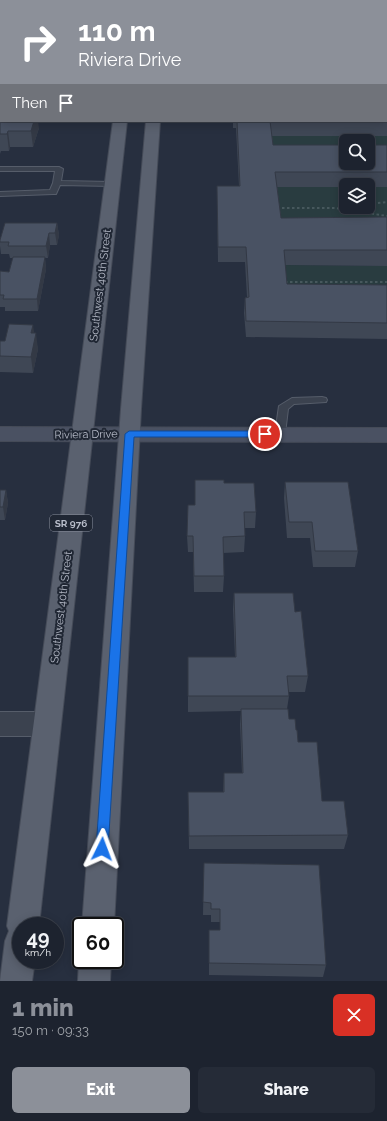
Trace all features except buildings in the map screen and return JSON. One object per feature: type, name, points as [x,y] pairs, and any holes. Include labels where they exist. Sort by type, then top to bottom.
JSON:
[{"type":"main road","name":"Southwest 40th Street","points":[[24,917],[46,724],[120,122]]},
{"type":"main road","points":[[99,917],[129,434],[153,122]]},
{"type":"main road","points":[[16,981],[18,969]]},
{"type":"main road","points":[[94,981],[95,969]]},
{"type":"street","name":"Riviera Drive","points":[[0,434],[387,435]]},
{"type":"street","points":[[0,724],[46,724]]},
{"type":"lane","points":[[0,169],[59,169],[57,183],[53,192],[0,194]]},
{"type":"lane","points":[[57,183],[112,184]]},
{"type":"lane","points":[[280,434],[283,408],[292,401],[322,400]]},
{"type":"path","points":[[375,203],[387,202]]},
{"type":"path","points":[[277,208],[339,208]]},
{"type":"path","points":[[335,208],[387,216]]},
{"type":"path","points":[[284,282],[387,282]]},
{"type":"green space","points":[[270,136],[339,136],[339,160],[272,159]]},
{"type":"green space","points":[[375,136],[387,136],[387,160],[375,160]]},
{"type":"green space","points":[[274,187],[339,187],[339,214],[375,214],[375,187],[387,187],[387,233],[280,233]]},
{"type":"green space","points":[[283,265],[387,266],[387,300],[286,300]]},
{"type":"route","points":[[102,849],[129,458],[129,434],[265,434]]}]
